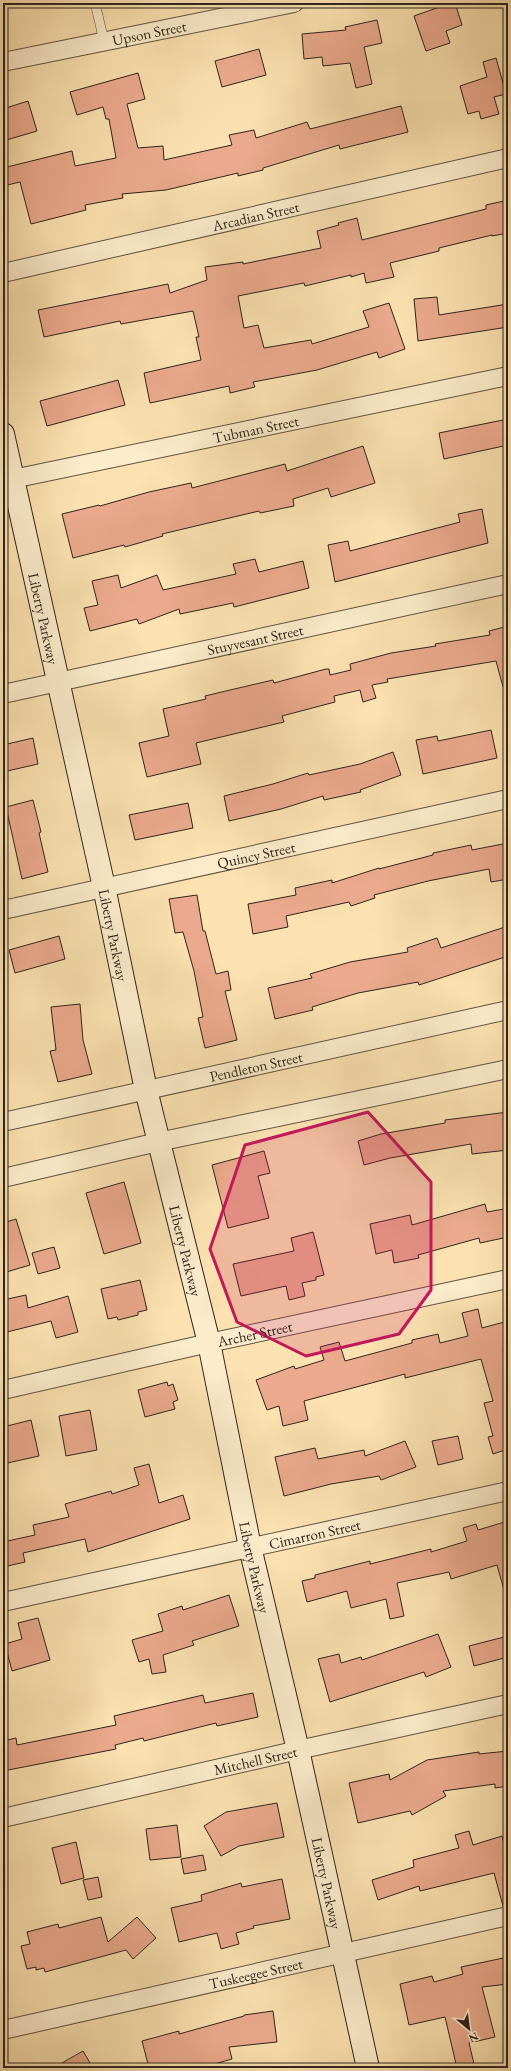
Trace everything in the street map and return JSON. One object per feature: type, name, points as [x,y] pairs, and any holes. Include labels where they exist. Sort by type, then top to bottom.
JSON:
[{"type":"street","name":"Upson Street","points":[[3,62],[294,3]]},
{"type":"street","name":"Arcadian Street","points":[[3,273],[508,158]]},
{"type":"street","name":"Tubman Street","points":[[8,480],[508,376]]},
{"type":"street","name":"Liberty Parkway","points":[[3,434],[8,480],[58,682],[158,1142],[209,1343],[250,1547],[298,1750],[368,2068]]},
{"type":"street","name":"Stuyvesant Street","points":[[3,694],[508,584]]},
{"type":"street","name":"Quincy Street","points":[[3,910],[508,799]]},
{"type":"street","name":"Pendleton Street","points":[[3,1122],[508,1010]]},
{"type":"street","points":[[3,1178],[158,1142],[508,1069]]},
{"type":"street","name":"Archer Street","points":[[3,1390],[209,1343],[508,1279]]},
{"type":"street","name":"Cimarron Street","points":[[3,1602],[508,1491]]},
{"type":"street","name":"Mitchell Street","points":[[3,1818],[298,1750],[508,1704]]},
{"type":"street","name":"Tuskeegee Street","points":[[3,2030],[508,1916]]},
{"type":"lane","points":[[96,3],[104,41]]},
{"type":"highlighted area","points":[[368,1112],[431,1182],[431,1290],[399,1334],[306,1356],[237,1322],[210,1249],[245,1145]]},
{"type":"building","points":[[451,3],[455,3],[462,25],[446,31],[450,43],[426,51],[414,16]]},
{"type":"building","points":[[377,20],[382,43],[364,47],[372,84],[356,88],[350,63],[323,66],[322,57],[304,59],[302,34],[346,30],[345,27]]},
{"type":"building","points":[[259,49],[266,75],[222,87],[215,61]]},
{"type":"building","points":[[496,58],[506,94],[494,97],[499,114],[481,119],[479,111],[468,114],[460,86],[487,77],[483,62]]},
{"type":"building","points":[[138,73],[145,99],[127,104],[138,148],[163,146],[164,160],[232,145],[229,135],[254,130],[256,138],[307,122],[310,129],[401,106],[408,132],[340,149],[339,145],[263,168],[263,170],[238,176],[238,173],[166,190],[122,194],[123,198],[85,205],[86,210],[31,224],[20,182],[3,186],[3,168],[72,151],[75,166],[116,158],[109,119],[106,119],[103,107],[77,115],[70,92]]},
{"type":"building","points":[[28,101],[37,131],[3,141],[3,109]]},
{"type":"building","points":[[508,200],[508,233],[492,235],[439,248],[439,251],[390,263],[394,277],[366,283],[364,273],[305,286],[304,283],[238,296],[244,328],[258,325],[264,348],[311,340],[312,344],[369,327],[363,311],[389,303],[405,349],[379,358],[377,352],[317,370],[253,382],[255,387],[230,393],[229,386],[150,403],[144,373],[201,360],[196,337],[199,337],[193,311],[121,324],[120,321],[44,337],[38,310],[168,284],[170,293],[207,280],[205,267],[243,262],[243,264],[321,248],[317,231],[357,218],[362,240],[486,209],[486,205]]},
{"type":"building","points":[[437,297],[439,315],[508,304],[508,327],[418,341],[414,299]]},
{"type":"building","points":[[118,380],[125,405],[47,426],[40,401]]},
{"type":"building","points":[[508,419],[508,445],[444,459],[439,433]]},
{"type":"building","points":[[363,446],[375,483],[331,497],[328,488],[293,499],[294,506],[260,513],[259,511],[162,534],[163,536],[125,547],[124,545],[73,558],[62,514],[191,483],[192,488],[285,464],[287,471]]},
{"type":"building","points":[[482,509],[488,543],[335,582],[328,545],[348,541],[350,551],[460,522],[458,514]]},
{"type":"building","points":[[255,559],[259,572],[303,561],[309,588],[234,607],[233,603],[180,614],[179,609],[139,624],[137,619],[90,631],[84,608],[98,605],[92,581],[118,575],[121,588],[157,575],[163,590],[236,574],[233,564]]},
{"type":"building","points":[[508,626],[508,686],[503,687],[496,661],[387,679],[388,682],[372,685],[376,698],[363,702],[360,690],[334,696],[335,702],[282,716],[284,722],[196,743],[201,764],[147,777],[139,743],[169,736],[163,709],[206,699],[205,696],[273,680],[274,683],[326,669],[329,669],[330,675],[351,670],[350,664],[391,653],[490,635],[489,631]]},
{"type":"building","points":[[491,730],[497,758],[423,774],[416,740],[437,736],[438,741]]},
{"type":"building","points":[[33,738],[38,764],[3,772],[3,745]]},
{"type":"building","points":[[393,752],[401,775],[360,790],[361,792],[324,800],[323,796],[281,809],[229,821],[224,796],[273,784],[308,773],[309,775],[360,764]]},
{"type":"building","points":[[33,800],[41,832],[39,833],[48,872],[22,879],[6,807]]},
{"type":"building","points":[[188,803],[193,828],[135,840],[129,815]]},
{"type":"building","points":[[508,843],[508,879],[491,882],[489,869],[428,881],[374,895],[375,898],[351,906],[349,902],[286,916],[288,927],[253,934],[248,904],[296,895],[295,888],[332,880],[332,883],[379,868],[433,855],[433,853],[471,845],[472,850]]},
{"type":"building","points":[[197,895],[203,931],[205,931],[216,974],[228,971],[231,990],[225,991],[237,1040],[205,1048],[198,1018],[203,1017],[194,971],[183,932],[175,933],[169,899]]},
{"type":"building","points":[[508,926],[508,956],[419,985],[418,982],[358,993],[312,1007],[313,1010],[275,1019],[268,988],[312,978],[310,974],[350,962],[408,952],[407,948],[437,938],[441,948]]},
{"type":"building","points":[[59,936],[65,959],[15,973],[9,950]]},
{"type":"building","points":[[80,1004],[83,1040],[92,1074],[58,1082],[50,1051],[56,1050],[51,1007]]},
{"type":"building","points":[[508,1112],[508,1150],[472,1154],[471,1144],[390,1158],[364,1165],[358,1141],[381,1134],[445,1123],[445,1120]]},
{"type":"building","points":[[264,1151],[270,1173],[258,1176],[269,1218],[228,1228],[212,1165]]},
{"type":"building","points":[[124,1182],[141,1243],[104,1254],[86,1193]]},
{"type":"building","points":[[485,1204],[487,1212],[504,1209],[508,1237],[480,1243],[479,1238],[418,1255],[419,1258],[394,1263],[392,1250],[376,1254],[370,1224],[410,1215],[412,1225]]},
{"type":"building","points":[[16,1219],[30,1265],[3,1273],[3,1223]]},
{"type":"building","points":[[313,1232],[324,1275],[316,1277],[316,1280],[302,1283],[305,1296],[289,1300],[286,1286],[241,1296],[233,1264],[294,1251],[291,1238]]},
{"type":"building","points":[[54,1247],[60,1268],[38,1274],[32,1253]]},
{"type":"building","points":[[140,1280],[147,1310],[138,1312],[138,1315],[118,1320],[117,1317],[108,1319],[101,1289]]},
{"type":"building","points":[[26,1295],[28,1308],[68,1296],[78,1332],[56,1338],[51,1321],[3,1333],[3,1300]]},
{"type":"building","points":[[478,1309],[482,1328],[508,1321],[508,1349],[503,1350],[508,1368],[508,1449],[493,1454],[488,1437],[493,1436],[484,1403],[493,1401],[481,1359],[405,1378],[405,1374],[304,1401],[308,1420],[283,1426],[279,1406],[267,1410],[256,1380],[294,1366],[295,1369],[324,1360],[320,1347],[339,1342],[345,1361],[412,1343],[412,1340],[438,1334],[440,1343],[468,1336],[462,1313]]},
{"type":"building","points":[[167,1382],[168,1386],[173,1384],[178,1400],[173,1402],[175,1409],[145,1417],[138,1390]]},
{"type":"building","points":[[90,1410],[97,1450],[66,1456],[59,1416]]},
{"type":"building","points":[[31,1420],[39,1456],[3,1464],[3,1427]]},
{"type":"building","points":[[458,1436],[463,1459],[438,1465],[432,1441]]},
{"type":"building","points":[[405,1441],[416,1467],[381,1480],[379,1476],[331,1484],[284,1496],[275,1457],[315,1448],[318,1459],[364,1450],[365,1456]]},
{"type":"building","points":[[149,1464],[159,1503],[183,1495],[190,1519],[88,1552],[85,1539],[23,1553],[25,1562],[3,1567],[3,1542],[35,1535],[33,1525],[69,1517],[65,1504],[111,1491],[112,1494],[139,1485],[134,1468]]},
{"type":"building","points":[[508,1521],[508,1589],[504,1590],[497,1565],[451,1579],[449,1572],[397,1583],[404,1616],[390,1619],[386,1599],[351,1608],[347,1591],[307,1602],[302,1581],[315,1578],[315,1575],[370,1561],[370,1564],[431,1549],[431,1552],[467,1541],[463,1528],[476,1524],[478,1530]]},
{"type":"building","points":[[229,1595],[239,1626],[192,1641],[194,1645],[163,1655],[166,1672],[152,1674],[149,1659],[139,1662],[132,1640],[163,1631],[158,1614],[182,1606],[183,1610]]},
{"type":"building","points":[[38,1618],[50,1660],[12,1671],[5,1644],[22,1639],[18,1623]]},
{"type":"building","points":[[438,1634],[451,1667],[426,1677],[424,1672],[330,1702],[318,1659],[339,1654],[341,1663],[361,1657],[362,1660]]},
{"type":"building","points":[[504,1637],[508,1657],[474,1666],[469,1646]]},
{"type":"building","points":[[253,1693],[258,1717],[217,1726],[216,1723],[144,1741],[143,1738],[115,1745],[116,1749],[3,1771],[3,1741],[16,1738],[17,1745],[116,1725],[114,1716],[203,1695],[205,1703]]},
{"type":"building","points":[[508,1751],[508,1786],[495,1788],[495,1784],[443,1791],[446,1796],[412,1815],[410,1811],[358,1823],[349,1783],[389,1774],[390,1780],[427,1760],[479,1752],[479,1754]]},
{"type":"building","points":[[277,1803],[284,1837],[239,1846],[221,1856],[204,1826],[226,1812]]},
{"type":"building","points":[[177,1825],[181,1857],[150,1860],[146,1829]]},
{"type":"building","points":[[469,1831],[473,1845],[502,1836],[508,1859],[508,1906],[503,1906],[494,1873],[420,1891],[419,1886],[378,1900],[372,1880],[414,1867],[413,1860],[459,1848],[455,1835]]},
{"type":"building","points":[[76,1842],[84,1878],[61,1884],[52,1848]]},
{"type":"building","points":[[203,1855],[206,1870],[184,1874],[181,1859]]},
{"type":"building","points":[[98,1877],[102,1897],[88,1900],[83,1880]]},
{"type":"building","points":[[282,1879],[290,1919],[253,1926],[254,1928],[236,1933],[239,1944],[221,1949],[217,1933],[179,1942],[171,1908],[202,1901],[201,1895],[241,1883],[242,1887]]},
{"type":"building","points":[[101,1917],[108,1942],[137,1917],[156,1938],[133,1959],[126,1950],[45,1972],[44,1968],[36,1970],[36,1967],[27,1969],[21,1946],[30,1944],[27,1932],[58,1924],[59,1928]]},
{"type":"building","points":[[508,1957],[508,1984],[482,1987],[495,2037],[469,2043],[475,2068],[457,2068],[445,2017],[409,2025],[400,1984],[432,1976],[434,1982],[463,1974],[461,1967]]},
{"type":"building","points":[[273,2011],[277,2042],[229,2047],[232,2059],[200,2068],[149,2068],[142,2041],[179,2031],[179,2034],[244,2015]]},
{"type":"building","points":[[83,2051],[93,2068],[53,2068]]}]
